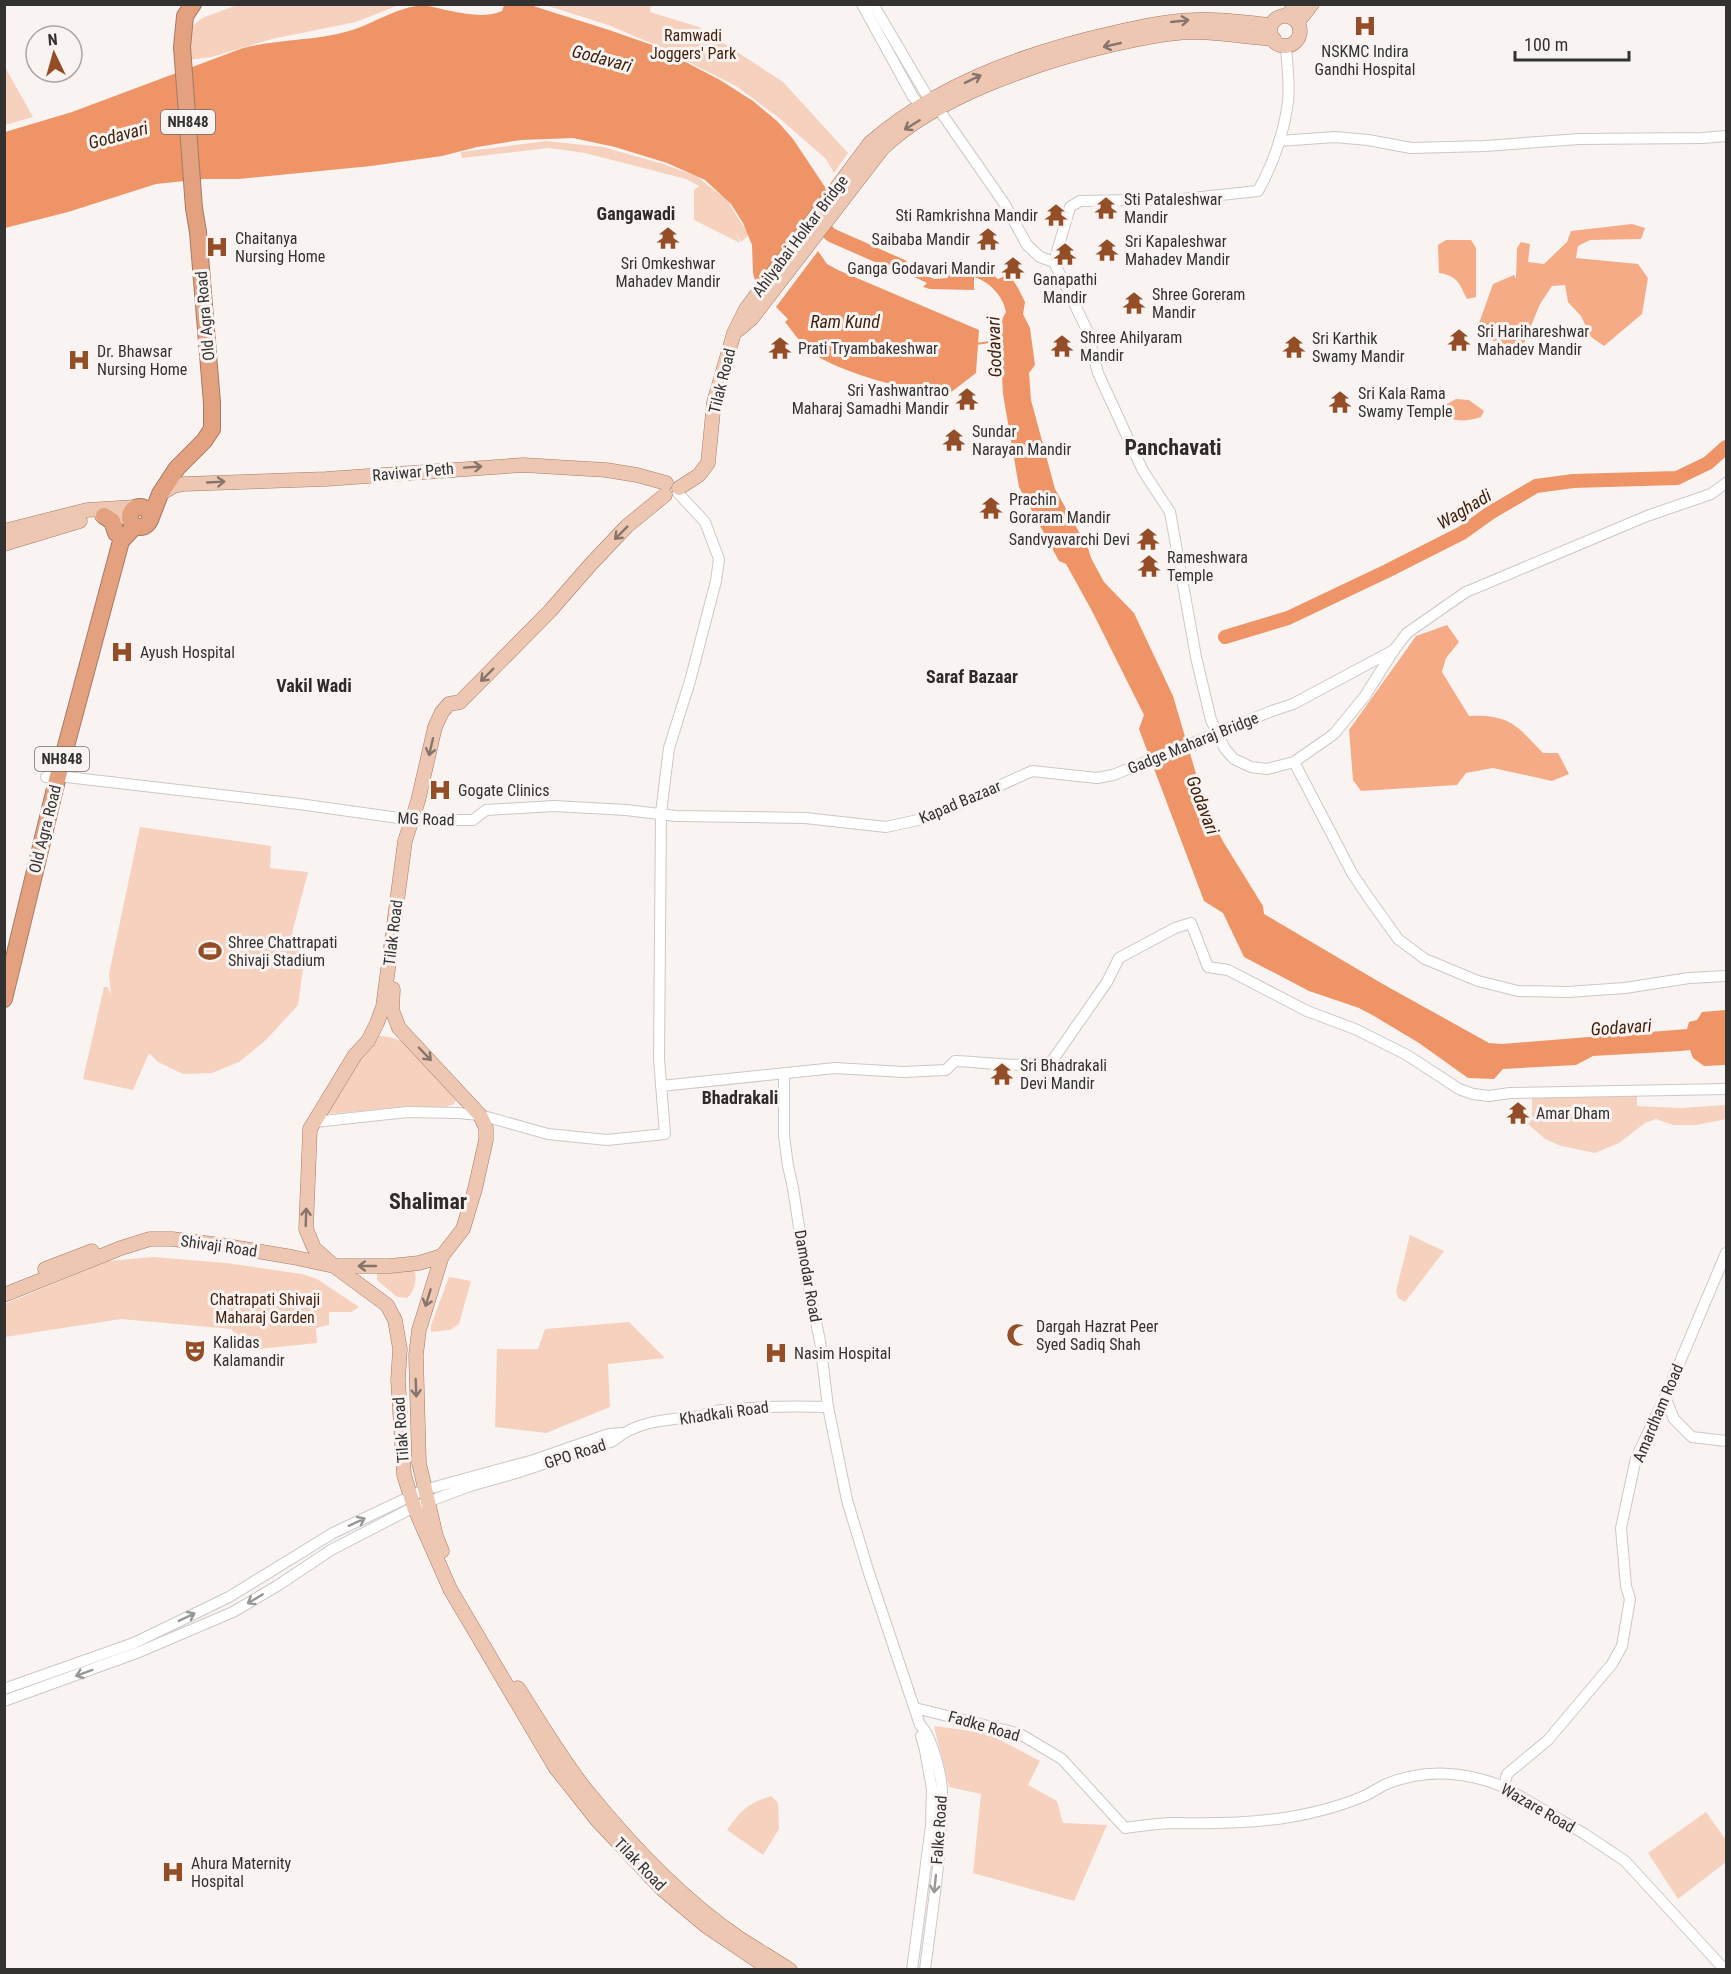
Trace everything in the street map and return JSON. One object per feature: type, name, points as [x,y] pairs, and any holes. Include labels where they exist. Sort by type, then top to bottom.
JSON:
[{"type":"highway","name":"Old Agra Road","points":[[180,4],[175,15],[174,31],[182,47]]},
{"type":"highway","name":"Old Agra Road","points":[[4,950],[52,776],[122,541],[138,517],[160,494],[177,468],[204,441],[212,429],[212,403],[182,47],[184,16],[193,4]]},
{"type":"highway","points":[[177,468],[176,479],[184,484]]},
{"type":"highway","points":[[104,516],[112,521],[116,533]]},
{"type":"highway","name":"Old Agra Road","points":[[4,999],[52,776],[112,538],[138,517]]},
{"type":"main road","points":[[1293,19],[1299,4]]},
{"type":"main road","points":[[1293,19],[1312,4]]},
{"type":"main road","points":[[929,105],[1090,50],[1155,36],[1192,32],[1291,45],[1299,39],[1301,28],[1293,19],[1278,17],[1271,25],[1270,34],[1280,43]]},
{"type":"main road","points":[[929,105],[993,69],[1076,41],[1160,23],[1196,20],[1271,25]]},
{"type":"main road","name":"Ahilyabai Holkar Bridge","points":[[734,333],[876,146],[897,134],[929,105]]},
{"type":"main road","name":"Tilak Road","points":[[734,333],[714,402],[708,464],[699,475],[672,490],[627,526],[550,611],[460,702],[448,704],[442,712],[435,727],[413,820],[405,841],[383,1007],[368,1041],[355,1055],[310,1129],[306,1229],[314,1248],[334,1266],[387,1305],[394,1320],[400,1349],[398,1380],[404,1475],[419,1499],[450,1571],[520,1691],[561,1755],[587,1791],[669,1881],[738,1937],[790,1970]]},
{"type":"main road","name":"Raviwar Peth","points":[[160,494],[174,486],[184,484],[326,479],[524,465],[606,470],[637,475],[672,490]]},
{"type":"main road","points":[[4,531],[87,510],[138,517]]},
{"type":"main road","points":[[4,544],[92,518],[138,517]]},
{"type":"main road","name":"Tilak Road","points":[[413,820],[414,842],[392,1010],[399,1028],[480,1115],[486,1128],[486,1140],[475,1189],[463,1229],[442,1256],[419,1330],[416,1354],[419,1499],[433,1554],[450,1589],[555,1767],[597,1820],[662,1889],[706,1926],[771,1970]]},
{"type":"main road","points":[[374,1029],[399,1028]]},
{"type":"main road","name":"Shivaji Road","points":[[4,1286],[145,1232],[169,1231],[299,1251],[314,1248]]},
{"type":"main road","name":"Shivaji Road","points":[[4,1295],[121,1248],[150,1239],[172,1239],[221,1245],[334,1266],[390,1266],[419,1263],[442,1256]]},
{"type":"street","points":[[862,4],[913,97],[942,114],[1004,203],[1027,245],[1040,257],[1054,261]]},
{"type":"street","points":[[873,4],[929,105]]},
{"type":"street","points":[[1280,43],[1288,101],[1269,171],[1258,190],[1182,199],[1080,201],[1070,207],[1054,261],[1087,330],[1098,373],[1143,471],[1170,512],[1196,657],[1211,720],[1225,749],[1234,759],[1251,767],[1267,769],[1294,762],[1334,734],[1365,696],[1407,633],[1466,592],[1647,516],[1711,494],[1726,483]]},
{"type":"street","points":[[1279,141],[1335,137],[1411,148],[1485,146],[1579,139],[1726,136]]},
{"type":"street","points":[[315,1122],[406,1112],[480,1115],[548,1134],[607,1140],[665,1134],[660,1086],[661,813],[669,748],[690,681],[716,581],[719,559],[705,522],[672,490]]},
{"type":"street","name":"Gadge Maharaj Bridge","points":[[1113,775],[1293,704],[1394,650]]},
{"type":"street","points":[[1294,762],[1352,873],[1398,939],[1425,959],[1478,981],[1518,992],[1569,992],[1625,988],[1726,975]]},
{"type":"street","name":"Kapad Bazaar","points":[[805,818],[886,827],[918,820],[946,810],[1032,771],[1097,778],[1113,775]]},
{"type":"street","name":"MG Road","points":[[52,776],[413,820],[473,820],[486,810],[554,806],[626,810],[676,816],[805,818]]},
{"type":"street","points":[[660,1086],[835,1068],[903,1072],[946,1070],[955,1060],[1027,1064],[1052,1061],[1107,982],[1119,958],[1175,928],[1191,923],[1208,966],[1228,970],[1307,1011],[1355,1029],[1407,1055],[1459,1089],[1473,1094],[1489,1096],[1509,1093],[1726,1089]]},
{"type":"street","name":"Damodar Road","points":[[783,1074],[784,1136],[788,1166],[820,1341],[828,1407],[847,1500],[920,1725]]},
{"type":"street","name":"Amardham Road","points":[[1504,1787],[1507,1774],[1548,1740],[1612,1664],[1622,1646],[1630,1599],[1626,1586],[1621,1528],[1636,1458],[1665,1397],[1726,1253]]},
{"type":"street","points":[[1665,1397],[1674,1419],[1692,1437],[1726,1441]]},
{"type":"street","name":"Khadkali Road","points":[[623,1433],[646,1423],[702,1416],[709,1412],[785,1405],[828,1407]]},
{"type":"street","name":"GPO Road","points":[[136,1648],[267,1575],[333,1533],[383,1510],[539,1462],[609,1434],[623,1433]]},
{"type":"street","name":"GPO Road","points":[[136,1648],[233,1612],[331,1550],[419,1499]]},
{"type":"street","points":[[267,1575],[277,1586]]},
{"type":"street","points":[[4,1689],[136,1648]]},
{"type":"street","points":[[4,1701],[136,1648]]},
{"type":"street","name":"Fadke Road","points":[[915,1708],[1020,1734],[1062,1759],[1125,1828]]},
{"type":"street","name":"Falke Road","points":[[912,1970],[931,1826],[932,1789],[925,1749],[919,1731],[920,1725],[925,1729],[933,1748],[942,1787],[941,1826],[925,1970]]},
{"type":"street","name":"Wazare Road","points":[[1125,1828],[1174,1823],[1193,1825],[1284,1818],[1341,1804],[1364,1796],[1386,1784],[1426,1773],[1464,1774],[1504,1787],[1583,1833],[1625,1861],[1725,1970]]},
{"type":"green space","points":[[237,5],[399,5],[356,22],[272,39],[211,57],[189,60],[186,32],[202,18]]},
{"type":"green space","name":"Ramwadi Joggers' Park","points":[[545,5],[651,5],[650,12],[699,27],[783,82],[848,153],[834,173],[826,159],[779,118],[736,86],[653,44],[608,25]]},
{"type":"green space","points":[[5,67],[33,117],[4,125]]},
{"type":"green space","points":[[546,141],[603,147],[696,176],[726,199],[749,235],[741,242],[736,233],[740,243],[694,220],[694,190],[699,186],[686,179],[585,153],[549,148],[462,158],[461,152]]},
{"type":"green space","name":"Shree Chattrapati Shivaji Stadium","points":[[140,827],[271,846],[270,868],[308,872],[292,933],[307,940],[298,1005],[266,1040],[239,1062],[212,1073],[183,1074],[158,1062],[149,1053],[133,1090],[83,1079],[104,987],[107,987],[111,994],[109,974]]},
{"type":"green space","points":[[380,1036],[404,1042],[424,1058],[457,1098],[454,1104],[440,1109],[416,1106],[328,1114],[323,1110],[374,1039]]},
{"type":"green space","points":[[1637,1094],[1637,1106],[1681,1108],[1726,1105],[1726,1119],[1697,1125],[1673,1125],[1656,1119],[1645,1123],[1619,1143],[1595,1153],[1561,1146],[1545,1139],[1528,1124],[1532,1119],[1532,1095]]},
{"type":"green space","points":[[1410,1235],[1444,1251],[1405,1302],[1398,1298],[1396,1291]]},
{"type":"green space","name":"Chatrapati Shivaji Maharaj Garden","points":[[153,1257],[226,1263],[302,1274],[317,1279],[359,1307],[351,1312],[329,1312],[329,1325],[316,1328],[317,1343],[248,1350],[231,1329],[121,1319],[5,1337],[5,1304],[108,1261]]},
{"type":"green space","points":[[414,1269],[415,1285],[407,1298],[397,1297],[377,1280],[379,1270]]},
{"type":"green space","points":[[449,1277],[471,1281],[459,1324],[450,1330],[431,1332],[431,1325]]},
{"type":"green space","points":[[629,1322],[665,1358],[608,1364],[610,1407],[546,1433],[495,1427],[497,1349],[538,1349],[545,1329]]},
{"type":"green space","points":[[934,1726],[987,1733],[1040,1761],[1028,1785],[1057,1801],[1063,1823],[1107,1825],[1074,1901],[973,1873],[981,1794],[949,1787]]},
{"type":"green space","points":[[771,1796],[778,1803],[779,1829],[763,1855],[727,1830],[746,1808]]},
{"type":"green space","points":[[1706,1812],[1726,1840],[1726,1862],[1678,1899],[1648,1853]]},
{"type":"shaded area","points":[[1632,224],[1645,228],[1641,239],[1590,240],[1578,246],[1576,258],[1638,264],[1648,278],[1642,314],[1604,346],[1591,337],[1581,316],[1568,302],[1565,285],[1552,286],[1540,304],[1524,343],[1511,348],[1484,337],[1478,326],[1493,284],[1514,275],[1516,279],[1517,248],[1521,242],[1530,244],[1528,262],[1544,264],[1567,242],[1571,231]]},
{"type":"shaded area","points":[[1446,240],[1471,240],[1476,248],[1476,297],[1467,299],[1454,278],[1439,273],[1438,245]]},
{"type":"shaded area","points":[[1456,399],[1469,400],[1484,411],[1481,417],[1455,420],[1446,417],[1447,404]]},
{"type":"shaded area","points":[[1447,625],[1459,642],[1446,658],[1442,672],[1469,716],[1494,717],[1512,724],[1543,753],[1558,753],[1569,774],[1552,781],[1493,768],[1466,773],[1457,785],[1361,791],[1353,780],[1349,730],[1416,636]]},
{"type":"water","points":[[423,5],[484,15],[502,11],[504,5],[530,5],[655,46],[720,80],[753,101],[778,122],[793,139],[839,208],[763,310],[753,273],[752,245],[743,223],[731,204],[705,180],[667,163],[615,147],[573,138],[521,140],[477,147],[442,156],[371,166],[239,179],[204,179],[156,184],[68,212],[5,228],[5,132],[72,112],[243,48],[349,31],[394,12]]},
{"type":"water","name":"Ram Kund","points":[[818,251],[827,264],[838,270],[979,330],[976,373],[950,393],[937,388],[911,388],[876,380],[827,362],[812,353],[785,322],[788,319],[776,307]]},
{"type":"water","points":[[886,258],[934,279],[948,278],[946,271],[968,266],[979,267],[998,279],[1009,274],[1018,288],[1025,302],[1023,314],[1030,328],[1035,365],[1029,373],[1031,400],[1055,489],[1104,582],[1134,613],[1173,696],[1210,817],[1263,906],[1264,914],[1489,1043],[1502,1044],[1687,1029],[1689,1022],[1697,1020],[1702,1012],[1726,1010],[1726,1065],[1704,1066],[1693,1058],[1690,1050],[1593,1056],[1576,1065],[1503,1069],[1494,1079],[1468,1078],[1419,1043],[1374,1016],[1359,1008],[1309,991],[1244,957],[1223,913],[1204,901],[1139,729],[1144,715],[1092,611],[1066,564],[1059,561],[1019,487],[1003,394],[999,324],[1006,312],[1002,300],[990,286],[974,277],[974,290],[923,287],[927,283],[883,262]]},
{"type":"waterway","name":"Godavari","points":[[814,218],[831,235],[901,266]]},
{"type":"waterway","points":[[976,344],[1003,340]]},
{"type":"waterway","name":"Waghadi","points":[[1225,637],[1288,618],[1387,571],[1462,533],[1490,513],[1536,486],[1573,481],[1677,478],[1708,463],[1726,447]]},
{"type":"place","name":"NSKMC Indira Gandhi Hospital","points":[[1365,26]]},
{"type":"place","name":"Sti Pataleshwar Mandir","points":[[1106,208]]},
{"type":"place","name":"Sti Ramkrishna Mandir","points":[[1056,215]]},
{"type":"place","name":"Sri Omkeshwar Mahadev Mandir","points":[[668,238]]},
{"type":"place","name":"Saibaba Mandir","points":[[988,239]]},
{"type":"place","name":"Chaitanya Nursing Home","points":[[217,247]]},
{"type":"place","name":"Sri Kapaleshwar Mahadev Mandir","points":[[1107,250]]},
{"type":"place","name":"Ganapathi Mandir","points":[[1065,254]]},
{"type":"place","name":"Ganga Godavari Mandir","points":[[1013,268]]},
{"type":"place","name":"Shree Goreram Mandir","points":[[1134,303]]},
{"type":"place","name":"Sri Harihareshwar Mahadev Mandir","points":[[1459,340]]},
{"type":"place","name":"Shree Ahilyaram Mandir","points":[[1062,346]]},
{"type":"place","name":"Sri Karthik Swamy Mandir","points":[[1294,347]]},
{"type":"place","name":"Prati Tryambakeshwar","points":[[780,348]]},
{"type":"place","name":"Dr. Bhawsar Nursing Home","points":[[79,360]]},
{"type":"place","name":"Sri Yashwantrao Maharaj Samadhi Mandir","points":[[967,399]]},
{"type":"place","name":"Sri Kala Rama Swamy Temple","points":[[1340,402]]},
{"type":"place","name":"Sundar Narayan Mandir","points":[[954,440]]},
{"type":"place","name":"Prachin Goraram Mandir","points":[[991,508]]},
{"type":"place","name":"Sandvyavarchi Devi","points":[[1148,539]]},
{"type":"place","name":"Rameshwara Temple","points":[[1149,566]]},
{"type":"place","name":"Ayush Hospital","points":[[122,652]]},
{"type":"place","name":"Gogate Clinics","points":[[440,790]]},
{"type":"place","name":"Shree Chattrapati Shivaji Stadium","points":[[210,951]]},
{"type":"place","name":"Sri Bhadrakali Devi Mandir","points":[[1002,1074]]},
{"type":"place","name":"Amar Dham","points":[[1518,1113]]},
{"type":"place","name":"Dargah Hazrat Peer Syed Sadiq Shah","points":[[1018,1335]]},
{"type":"place","name":"Kalidas Kalamandir","points":[[195,1351]]},
{"type":"place","name":"Nasim Hospital","points":[[776,1353]]},
{"type":"place","name":"Ahura Maternity Hospital","points":[[173,1872]]},
{"type":"district","name":"Gangawadi","points":[[636,213]]},
{"type":"district","name":"Panchavati","points":[[1173,447]]},
{"type":"district","name":"Saraf Bazaar","points":[[972,676]]},
{"type":"district","name":"Vakil Wadi","points":[[314,685]]},
{"type":"district","name":"Bhadrakali","points":[[740,1097]]},
{"type":"district","name":"Shalimar","points":[[428,1201]]}]
